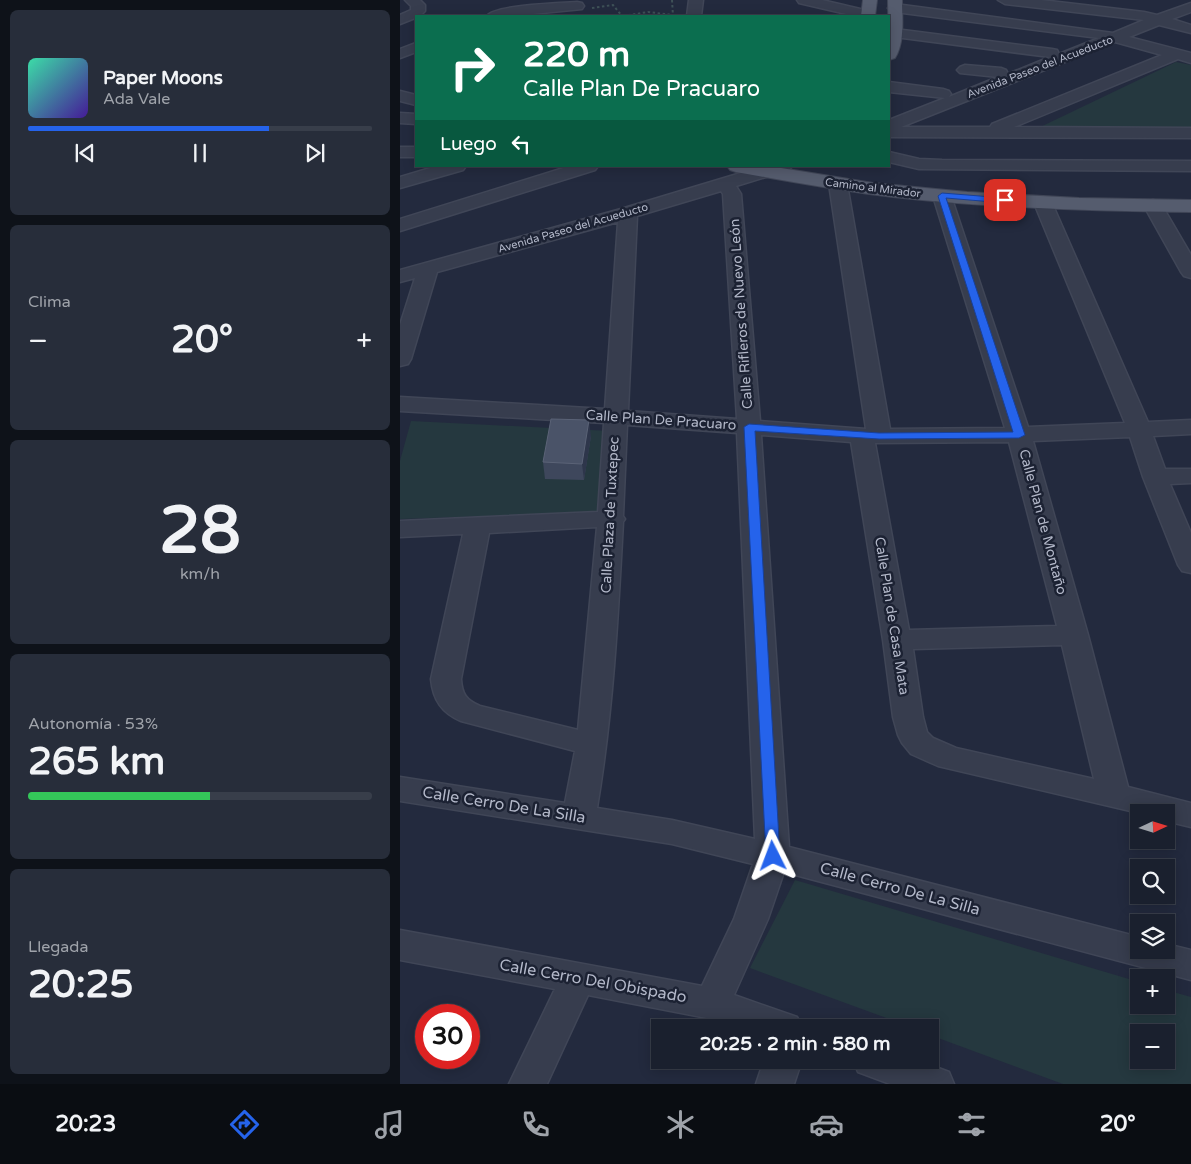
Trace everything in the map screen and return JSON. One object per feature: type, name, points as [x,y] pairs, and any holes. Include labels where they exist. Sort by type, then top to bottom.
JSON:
[{"type":"main road","points":[[868,15],[870,0]]},
{"type":"main road","points":[[890,51],[895,33],[895,4]]},
{"type":"main road","name":"Camino al Mirador","points":[[753,172],[942,196],[1043,203],[1191,206]]},
{"type":"street","points":[[400,20],[414,14],[418,10],[418,4],[412,0]]},
{"type":"street","points":[[694,15],[696,0]]},
{"type":"street","points":[[804,0],[864,15]]},
{"type":"street","points":[[1006,0],[1151,18],[1191,29]]},
{"type":"street","name":"Avenida Paseo del Acueducto","points":[[890,125],[1109,36],[1151,18],[1184,0]]},
{"type":"street","points":[[493,2],[500,15],[579,8]]},
{"type":"street","points":[[895,4],[1109,36],[1191,58]]},
{"type":"street","name":"Avenida Paseo del Acueducto","points":[[1151,18],[1191,7]]},
{"type":"street","points":[[895,33],[1052,53]]},
{"type":"street","name":"Avenida Paseo del Acueducto","points":[[890,125],[943,94],[1052,53],[1109,36]]},
{"type":"street","points":[[400,54],[415,47]]},
{"type":"street","points":[[985,133],[1175,55]]},
{"type":"street","points":[[965,70],[1002,73]]},
{"type":"street","points":[[890,86],[943,94]]},
{"type":"street","points":[[400,96],[415,100]]},
{"type":"street","points":[[400,118],[415,119]]},
{"type":"street","points":[[890,125],[985,133],[1191,133]]},
{"type":"street","points":[[400,152],[415,152]]},
{"type":"street","points":[[890,157],[919,164],[942,165],[1191,166]]},
{"type":"street","points":[[400,183],[454,167]]},
{"type":"street","points":[[400,225],[586,167]]},
{"type":"street","points":[[532,168],[564,174]]},
{"type":"street","name":"Avenida Paseo del Acueducto","points":[[400,276],[628,213],[753,172]]},
{"type":"street","name":"Calle Rifleros de Nuevo León","points":[[712,1003],[751,919],[773,856],[749,427],[732,194],[753,172]]},
{"type":"street","name":"Calle Plan de Casa Mata","points":[[838,184],[897,640],[908,717],[913,735],[922,746],[933,752],[966,762],[1114,795],[1191,815]]},
{"type":"street","name":"Calle Plan de Montaño","points":[[942,196],[1019,435],[1074,635],[1114,795]]},
{"type":"street","points":[[1043,203],[1138,429],[1155,477],[1191,565]]},
{"type":"street","points":[[1153,206],[1191,272]]},
{"type":"street","name":"Calle Plaza de Tuxtepec","points":[[579,816],[592,744],[612,519],[615,417],[628,213]]},
{"type":"street","points":[[400,359],[406,326],[428,269]]},
{"type":"street","name":"Calle Plan De Pracuaro","points":[[400,404],[615,417],[871,436],[1019,435],[1191,427]]},
{"type":"street","points":[[1155,477],[1191,476]]},
{"type":"street","points":[[400,529],[612,519]]},
{"type":"street","points":[[478,525],[446,679],[450,701],[458,709],[472,714],[592,744]]},
{"type":"street","points":[[897,640],[1074,635]]},
{"type":"street","name":"Calle Cerro De La Silla","points":[[400,789],[672,832],[773,856],[1191,965]]},
{"type":"street","name":"Calle Cerro Del Obispado","points":[[400,945],[712,1003],[758,1019]]},
{"type":"street","points":[[528,1084],[578,978]]},
{"type":"street","points":[[775,1084],[780,1069]]},
{"type":"street","points":[[896,1069],[935,1084]]},
{"type":"path","points":[[672,0],[673,15]]},
{"type":"path","points":[[579,8],[613,5],[621,15]]},
{"type":"path","points":[[627,15],[656,11],[670,15]]},
{"type":"shaded area","points":[[1176,62],[1191,65],[1191,129],[1034,130]]},
{"type":"shaded area","points":[[411,421],[610,431],[604,512],[400,519],[400,461]]},
{"type":"shaded area","points":[[795,880],[1130,979],[1130,1014],[1175,1014],[1175,993],[1191,997],[1191,1084],[1063,1084],[939,1038],[939,1019],[889,1019],[750,968]]},
{"type":"building","points":[[551,419],[589,420],[582,464],[543,462]]},
{"type":"route","points":[[773,856],[749,427],[862,436],[1019,435],[942,196],[1005,200]]}]
